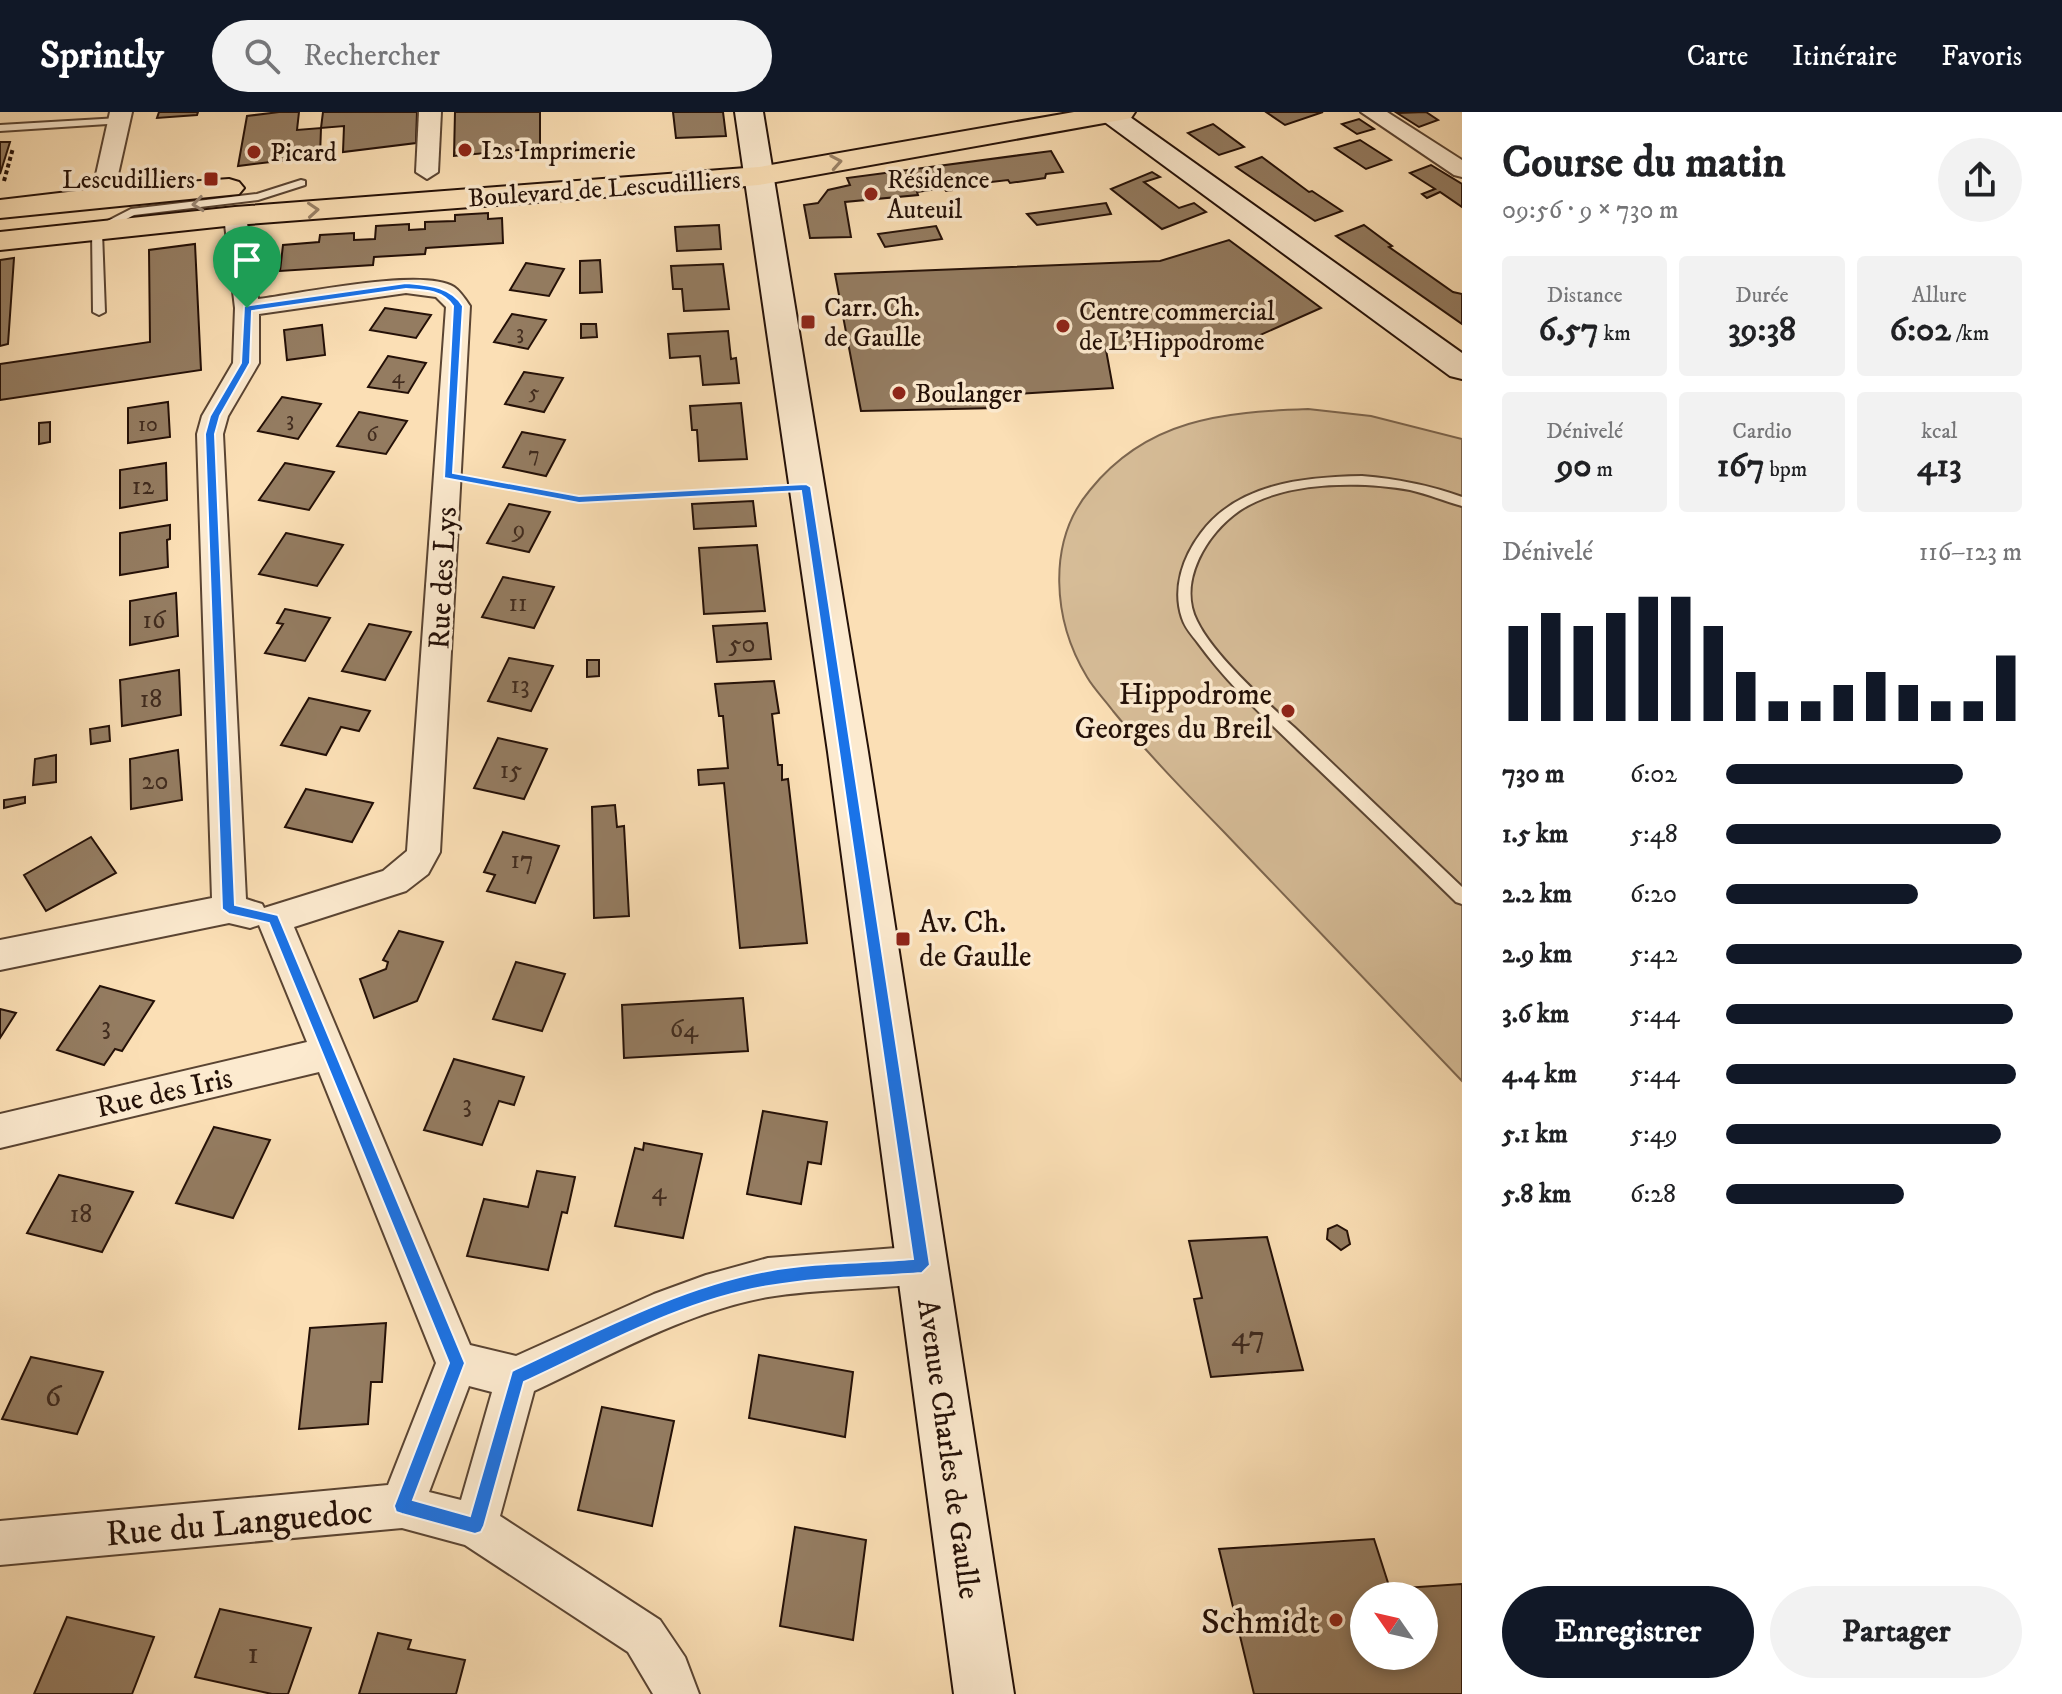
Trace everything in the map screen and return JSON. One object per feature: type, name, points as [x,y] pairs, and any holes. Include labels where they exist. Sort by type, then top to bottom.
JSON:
[{"type":"main road","name":"Boulevard de Lescudilliers","points":[[0,241],[235,216],[1006,112]]},
{"type":"main road","name":"Boulevard de Lescudilliers","points":[[537,165],[1111,113]]},
{"type":"main road","points":[[1111,113],[1462,369]]},
{"type":"main road","name":"Avenue Charles de Gaulle","points":[[754,147],[984,1694]]},
{"type":"main road","name":"Boulevard de Lescudilliers","points":[[395,175],[458,170]]},
{"type":"main road","name":"Boulevard de Lescudilliers","points":[[0,209],[102,197],[333,181]]},
{"type":"main road","name":"Boulevard de Lescudilliers","points":[[0,228],[53,220],[76,212],[102,197]]},
{"type":"street","points":[[427,172],[430,112]]},
{"type":"street","points":[[1372,112],[1462,170]]},
{"type":"street","points":[[102,197],[120,117]]},
{"type":"street","points":[[229,909],[210,434],[215,416],[246,363],[247,308],[235,216]]},
{"type":"street","name":"Rue des Lys","points":[[247,308],[406,286],[433,288],[454,299],[458,306],[423,852],[416,864],[394,881],[274,919]]},
{"type":"street","points":[[0,955],[229,909],[274,919],[457,1363],[402,1506]]},
{"type":"street","name":"Rue des Iris","points":[[0,1131],[329,1053]]},
{"type":"street","points":[[457,1363],[517,1377],[654,1314],[706,1295],[768,1278],[922,1265]]},
{"type":"street","points":[[475,1526],[517,1377]]},
{"type":"street","name":"Rue du Languedoc","points":[[0,1543],[402,1506],[475,1526],[644,1636],[669,1673],[676,1694]]},
{"type":"lane","points":[[53,125],[57,112]]},
{"type":"lane","points":[[0,128],[120,117]]},
{"type":"lane","name":"Boulevard de Lescudilliers","points":[[96,231],[131,212],[258,197],[301,183]]},
{"type":"lane","points":[[96,231],[99,312]]},
{"type":"lane","points":[[1462,502],[1390,481],[1349,480],[1296,484],[1244,500],[1211,526],[1191,562],[1186,591],[1189,620],[1223,668],[1462,897]]},
{"type":"path","points":[[448,476],[579,500],[806,487]]},
{"type":"shaded area","name":"Hippodrome Georges du Breil","points":[[1308,409],[1371,416],[1462,439],[1462,1081],[1139,742],[1090,681],[1076,655],[1061,607],[1059,582],[1066,533],[1090,490],[1112,466],[1136,448],[1188,424],[1246,413]]},
{"type":"building","points":[[159,112],[198,112],[197,115],[157,118]]},
{"type":"building","points":[[299,112],[297,130],[321,128],[320,156],[238,166],[247,116]]},
{"type":"building","points":[[323,112],[417,112],[416,143],[343,152],[344,126],[321,128]]},
{"type":"building","points":[[455,112],[540,112],[540,148],[454,156]]},
{"type":"building","points":[[673,112],[723,112],[726,136],[676,138]]},
{"type":"building","points":[[1266,112],[1323,112],[1285,125]]},
{"type":"building","points":[[1426,112],[1438,120],[1419,127],[1397,113]]},
{"type":"building","points":[[1359,119],[1374,129],[1357,134],[1342,124]]},
{"type":"building","points":[[1213,124],[1244,147],[1219,155],[1188,133]]},
{"type":"building","points":[[1360,140],[1391,160],[1366,169],[1335,148]]},
{"type":"building","points":[[0,142],[10,142],[0,174]]},
{"type":"building","name":"Résidence Auteuil","points":[[1051,151],[1063,172],[1010,183],[1008,180],[983,183],[979,178],[941,183],[944,188],[917,192],[918,195],[845,202],[851,237],[810,238],[804,205],[818,203],[828,190],[850,185],[847,178]]},
{"type":"building","points":[[1262,157],[1309,192],[1342,211],[1315,221],[1236,167]]},
{"type":"building","points":[[1431,165],[1462,184],[1462,207],[1440,192],[1427,198],[1422,194],[1435,189],[1410,173]]},
{"type":"building","points":[[1152,172],[1160,177],[1144,182],[1179,208],[1194,203],[1206,212],[1162,229],[1111,189]]},
{"type":"building","points":[[979,178],[984,186],[946,191],[941,183]]},
{"type":"building","points":[[1106,203],[1111,214],[1037,225],[1027,214]]},
{"type":"building","points":[[488,213],[488,219],[502,218],[503,243],[426,248],[425,254],[374,257],[373,265],[280,271],[283,245],[319,242],[320,235],[354,233],[354,240],[375,239],[376,226],[409,224],[409,230],[425,229],[425,222],[455,221],[455,215]]},
{"type":"building","points":[[719,225],[721,249],[677,251],[675,227]]},
{"type":"building","points":[[1364,225],[1392,246],[1389,247],[1453,292],[1462,294],[1462,324],[1336,236]]},
{"type":"building","points":[[936,226],[942,239],[885,247],[878,234]]},
{"type":"building","name":"Centre commercial de L’Hippodrome","points":[[1229,240],[1321,308],[1240,344],[1106,350],[1113,388],[999,395],[997,408],[861,411],[835,274],[1160,261]]},
{"type":"building","points":[[195,244],[201,370],[0,400],[0,364],[150,342],[149,250]]},
{"type":"building","points":[[14,258],[8,344],[0,346],[0,260]]},
{"type":"building","points":[[600,260],[602,292],[580,293],[580,261]]},
{"type":"building","points":[[526,263],[564,269],[549,296],[510,290]]},
{"type":"building","points":[[723,264],[729,309],[684,311],[682,289],[673,289],[671,266]]},
{"type":"building","points":[[385,308],[431,315],[416,338],[370,330]]},
{"type":"building","points":[[512,314],[546,320],[528,349],[494,342]]},
{"type":"building","points":[[581,324],[596,324],[597,337],[581,338]]},
{"type":"building","points":[[322,325],[325,355],[287,360],[284,330]]},
{"type":"building","points":[[728,331],[731,359],[736,358],[739,383],[703,385],[700,356],[670,358],[668,334]]},
{"type":"building","points":[[388,356],[426,363],[408,393],[368,387]]},
{"type":"building","points":[[524,372],[563,378],[544,412],[505,404]]},
{"type":"building","points":[[282,397],[321,404],[298,439],[258,431]]},
{"type":"building","points":[[168,402],[170,437],[128,443],[128,408]]},
{"type":"building","points":[[741,403],[747,459],[699,461],[697,430],[692,430],[690,406]]},
{"type":"building","points":[[359,412],[407,421],[386,454],[337,446]]},
{"type":"building","points":[[50,422],[50,442],[39,444],[39,423]]},
{"type":"building","points":[[522,432],[565,440],[546,476],[503,467]]},
{"type":"building","points":[[166,463],[167,500],[120,508],[120,470]]},
{"type":"building","points":[[285,463],[334,472],[309,510],[259,500]]},
{"type":"building","points":[[753,501],[756,526],[694,529],[692,504]]},
{"type":"building","points":[[509,504],[550,512],[529,552],[487,543]]},
{"type":"building","points":[[170,525],[168,567],[120,575],[120,533]]},
{"type":"building","points":[[286,533],[343,545],[317,586],[259,574]]},
{"type":"building","points":[[757,545],[765,611],[704,614],[699,548]]},
{"type":"building","points":[[503,577],[554,587],[534,628],[482,617]]},
{"type":"building","points":[[176,593],[178,636],[130,645],[130,601]]},
{"type":"building","points":[[285,609],[330,618],[305,661],[265,653],[283,624],[277,623]]},
{"type":"building","points":[[767,623],[771,659],[717,662],[713,626]]},
{"type":"building","points":[[369,624],[411,632],[385,680],[342,671]]},
{"type":"building","points":[[509,658],[553,666],[531,711],[488,701]]},
{"type":"building","points":[[587,660],[599,660],[599,676],[587,677]]},
{"type":"building","points":[[179,670],[181,715],[122,726],[120,680]]},
{"type":"building","points":[[774,681],[779,713],[772,714],[778,765],[782,765],[782,780],[788,779],[807,943],[740,948],[724,783],[699,785],[698,770],[728,768],[723,716],[719,716],[715,684]]},
{"type":"building","points":[[309,698],[370,711],[359,731],[341,727],[326,755],[281,745]]},
{"type":"building","points":[[109,726],[110,741],[91,744],[90,729]]},
{"type":"building","points":[[498,738],[547,749],[524,799],[474,788]]},
{"type":"building","points":[[178,750],[182,800],[131,809],[130,759]]},
{"type":"building","points":[[56,755],[56,782],[33,785],[35,759]]},
{"type":"building","points":[[306,789],[373,803],[352,842],[285,827]]},
{"type":"building","points":[[25,797],[25,803],[4,808],[4,800]]},
{"type":"building","points":[[615,805],[617,827],[624,826],[629,916],[594,918],[592,807]]},
{"type":"building","points":[[503,832],[559,846],[535,903],[487,891],[495,875],[484,872]]},
{"type":"building","points":[[91,837],[116,873],[46,911],[24,875]]},
{"type":"building","points":[[399,931],[443,942],[417,1001],[374,1018],[360,979],[386,969],[388,962],[383,960]]},
{"type":"building","points":[[516,962],[565,974],[542,1031],[493,1019]]},
{"type":"building","points":[[100,986],[154,1001],[122,1051],[115,1049],[104,1065],[57,1050]]},
{"type":"building","points":[[743,998],[748,1051],[624,1058],[622,1005]]},
{"type":"building","points":[[0,1009],[16,1013],[0,1038]]},
{"type":"building","points":[[454,1059],[524,1077],[514,1105],[499,1101],[482,1145],[424,1130]]},
{"type":"building","points":[[763,1111],[827,1122],[821,1164],[808,1162],[801,1204],[747,1194]]},
{"type":"building","points":[[214,1127],[270,1140],[233,1218],[176,1203]]},
{"type":"building","points":[[644,1143],[702,1154],[683,1238],[615,1226],[635,1148],[643,1150]]},
{"type":"building","points":[[537,1171],[575,1177],[567,1213],[562,1212],[548,1270],[467,1256],[484,1199],[528,1207]]},
{"type":"building","points":[[59,1175],[133,1192],[102,1252],[27,1233]]},
{"type":"building","points":[[1337,1225],[1347,1231],[1350,1244],[1341,1250],[1327,1239],[1328,1229]]},
{"type":"building","points":[[1267,1237],[1303,1370],[1211,1377],[1194,1299],[1202,1298],[1189,1241]]},
{"type":"building","points":[[386,1323],[382,1382],[371,1382],[368,1424],[299,1429],[310,1328]]},
{"type":"building","points":[[759,1355],[853,1372],[845,1437],[749,1418]]},
{"type":"building","points":[[31,1357],[103,1372],[77,1434],[2,1419]]},
{"type":"building","points":[[602,1407],[674,1421],[652,1526],[578,1510]]},
{"type":"building","points":[[795,1527],[866,1540],[853,1640],[780,1626]]},
{"type":"building","points":[[1374,1539],[1388,1582],[1350,1582],[1350,1670],[1438,1670],[1438,1586],[1462,1584],[1462,1694],[1254,1694],[1219,1549]]},
{"type":"building","points":[[220,1609],[311,1628],[288,1694],[272,1694],[195,1677]]},
{"type":"building","points":[[67,1617],[154,1637],[132,1694],[34,1694]]},
{"type":"building","points":[[378,1633],[411,1640],[408,1649],[465,1660],[456,1694],[359,1694]]},
{"type":"place","name":"I2s Imprimerie","points":[[465,150]]},
{"type":"place","name":"Picard","points":[[254,152]]},
{"type":"place","name":"Lescudilliers","points":[[211,179]]},
{"type":"place","name":"Résidence Auteuil","points":[[871,194]]},
{"type":"place","name":"Carr. Ch. de Gaulle","points":[[808,322]]},
{"type":"place","name":"Centre commercial de L’Hippodrome","points":[[1063,326]]},
{"type":"place","name":"Boulanger","points":[[899,393]]},
{"type":"place","name":"Hippodrome Georges du Breil","points":[[1288,711]]},
{"type":"place","name":"Av. Ch. de Gaulle","points":[[903,939]]},
{"type":"place","name":"Schmidt","points":[[1336,1620]]},
{"type":"route","points":[[406,286],[433,288],[454,299],[458,306],[448,476],[579,500],[806,487],[848,752],[922,1265],[768,1278],[706,1295],[654,1314],[517,1377],[475,1526],[402,1506],[457,1363],[274,919],[229,909],[210,434],[215,416],[246,363],[247,308],[406,286]]}]
